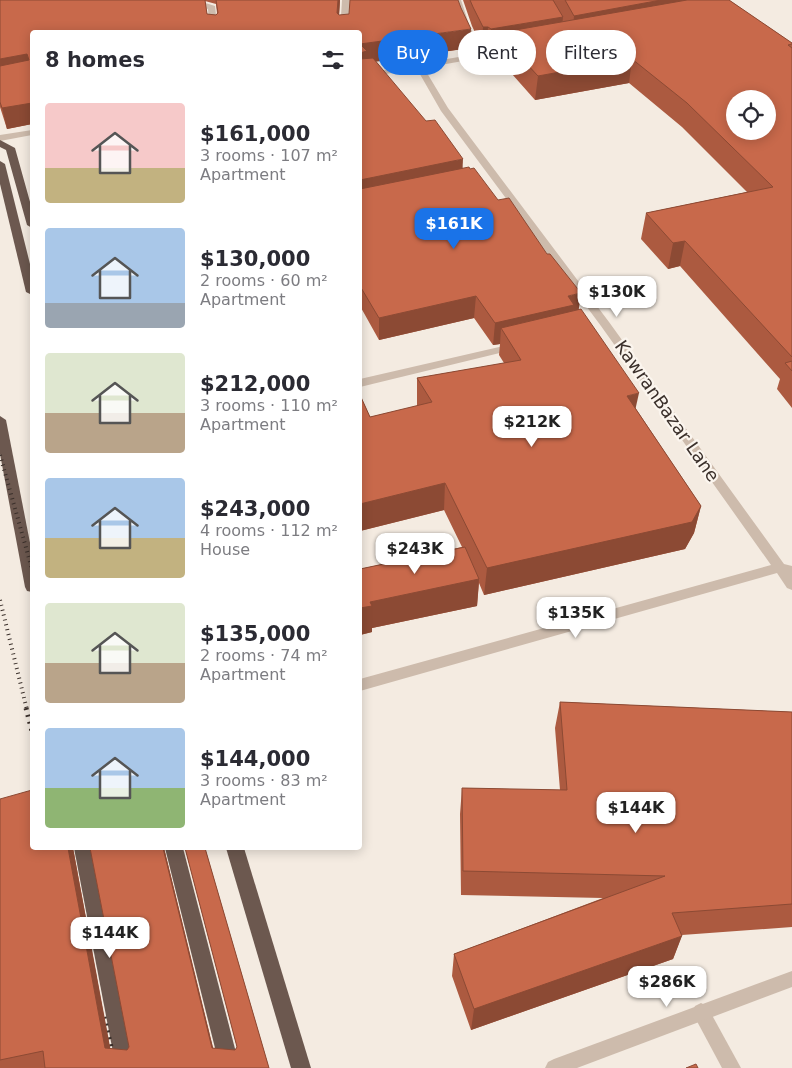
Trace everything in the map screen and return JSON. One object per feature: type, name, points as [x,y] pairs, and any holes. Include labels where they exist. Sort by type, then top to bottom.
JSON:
[{"type":"highway","points":[[0,143],[10,148],[30,218]]},
{"type":"highway","points":[[0,164],[30,284]]},
{"type":"highway","points":[[0,420],[30,577]]},
{"type":"highway","points":[[83,850],[126,1068]]},
{"type":"highway","points":[[175,850],[230,1068]]},
{"type":"highway","points":[[236,850],[301,1068]]},
{"type":"street","points":[[185,0],[212,8],[214,30]]},
{"type":"street","points":[[344,30],[346,0]]},
{"type":"street","points":[[457,0],[468,30]]},
{"type":"street","points":[[363,73],[378,71]]},
{"type":"street","name":"KawranBazar Lane","points":[[424,75],[444,109],[490,178],[785,570],[792,586]]},
{"type":"street","points":[[0,138],[30,132]]},
{"type":"street","points":[[362,383],[530,342]]},
{"type":"street","points":[[362,683],[785,570]]},
{"type":"street","points":[[554,1068],[792,979]]},
{"type":"street","points":[[702,1012],[732,1068]]},
{"type":"building","points":[[0,0],[205,0],[207,14],[216,15],[218,13],[216,0],[338,0],[337,13],[339,15],[349,14],[350,0],[458,0],[471,29],[448,32],[448,30],[378,30],[378,42],[362,44],[362,30],[30,30],[30,103],[2,108],[0,102],[0,66],[29,60],[27,54],[0,59]]},
{"type":"building","points":[[470,0],[553,0],[563,17],[491,29],[483,27]]},
{"type":"building","points":[[565,0],[661,0],[574,16]]},
{"type":"building","points":[[687,0],[729,0],[792,43],[788,45],[792,48],[792,357],[685,241],[673,243],[646,213],[773,187],[687,103],[636,62],[636,30],[546,30],[546,75],[538,76],[536,74],[536,30],[515,30]]},
{"type":"building","points":[[362,46],[367,51],[362,52]]},
{"type":"building","points":[[373,58],[378,64],[378,75],[387,75],[426,121],[435,120],[463,159],[362,180],[362,59]]},
{"type":"building","points":[[469,167],[470,169],[474,168],[498,200],[509,198],[547,254],[550,254],[581,293],[568,296],[574,305],[495,323],[476,296],[379,318],[362,289],[362,189]]},
{"type":"building","points":[[581,309],[639,393],[627,396],[701,506],[692,522],[487,568],[445,483],[362,504],[362,399],[370,417],[432,402],[417,378],[521,360],[501,328]]},
{"type":"building","points":[[792,361],[792,371],[785,363]]},
{"type":"building","points":[[465,547],[479,579],[370,602],[372,606],[362,608],[362,569]]},
{"type":"building","points":[[560,702],[792,712],[792,904],[672,913],[682,936],[474,1009],[454,954],[665,876],[463,871],[462,788],[567,790]]},
{"type":"building","points":[[30,791],[30,850],[68,850],[105,1048],[127,1050],[129,1047],[90,850],[163,850],[212,1048],[235,1050],[237,1047],[186,850],[206,850],[269,1068],[45,1068],[43,1051],[0,1060],[0,799]]},
{"type":"building","points":[[696,1064],[698,1068],[686,1068]]},
{"type":"railway","points":[[0,455],[30,562]]},
{"type":"railway","points":[[0,600],[27,710]]},
{"type":"railway","points":[[26,708],[30,723]]},
{"type":"railway","points":[[104,1017],[116,1068]]}]
